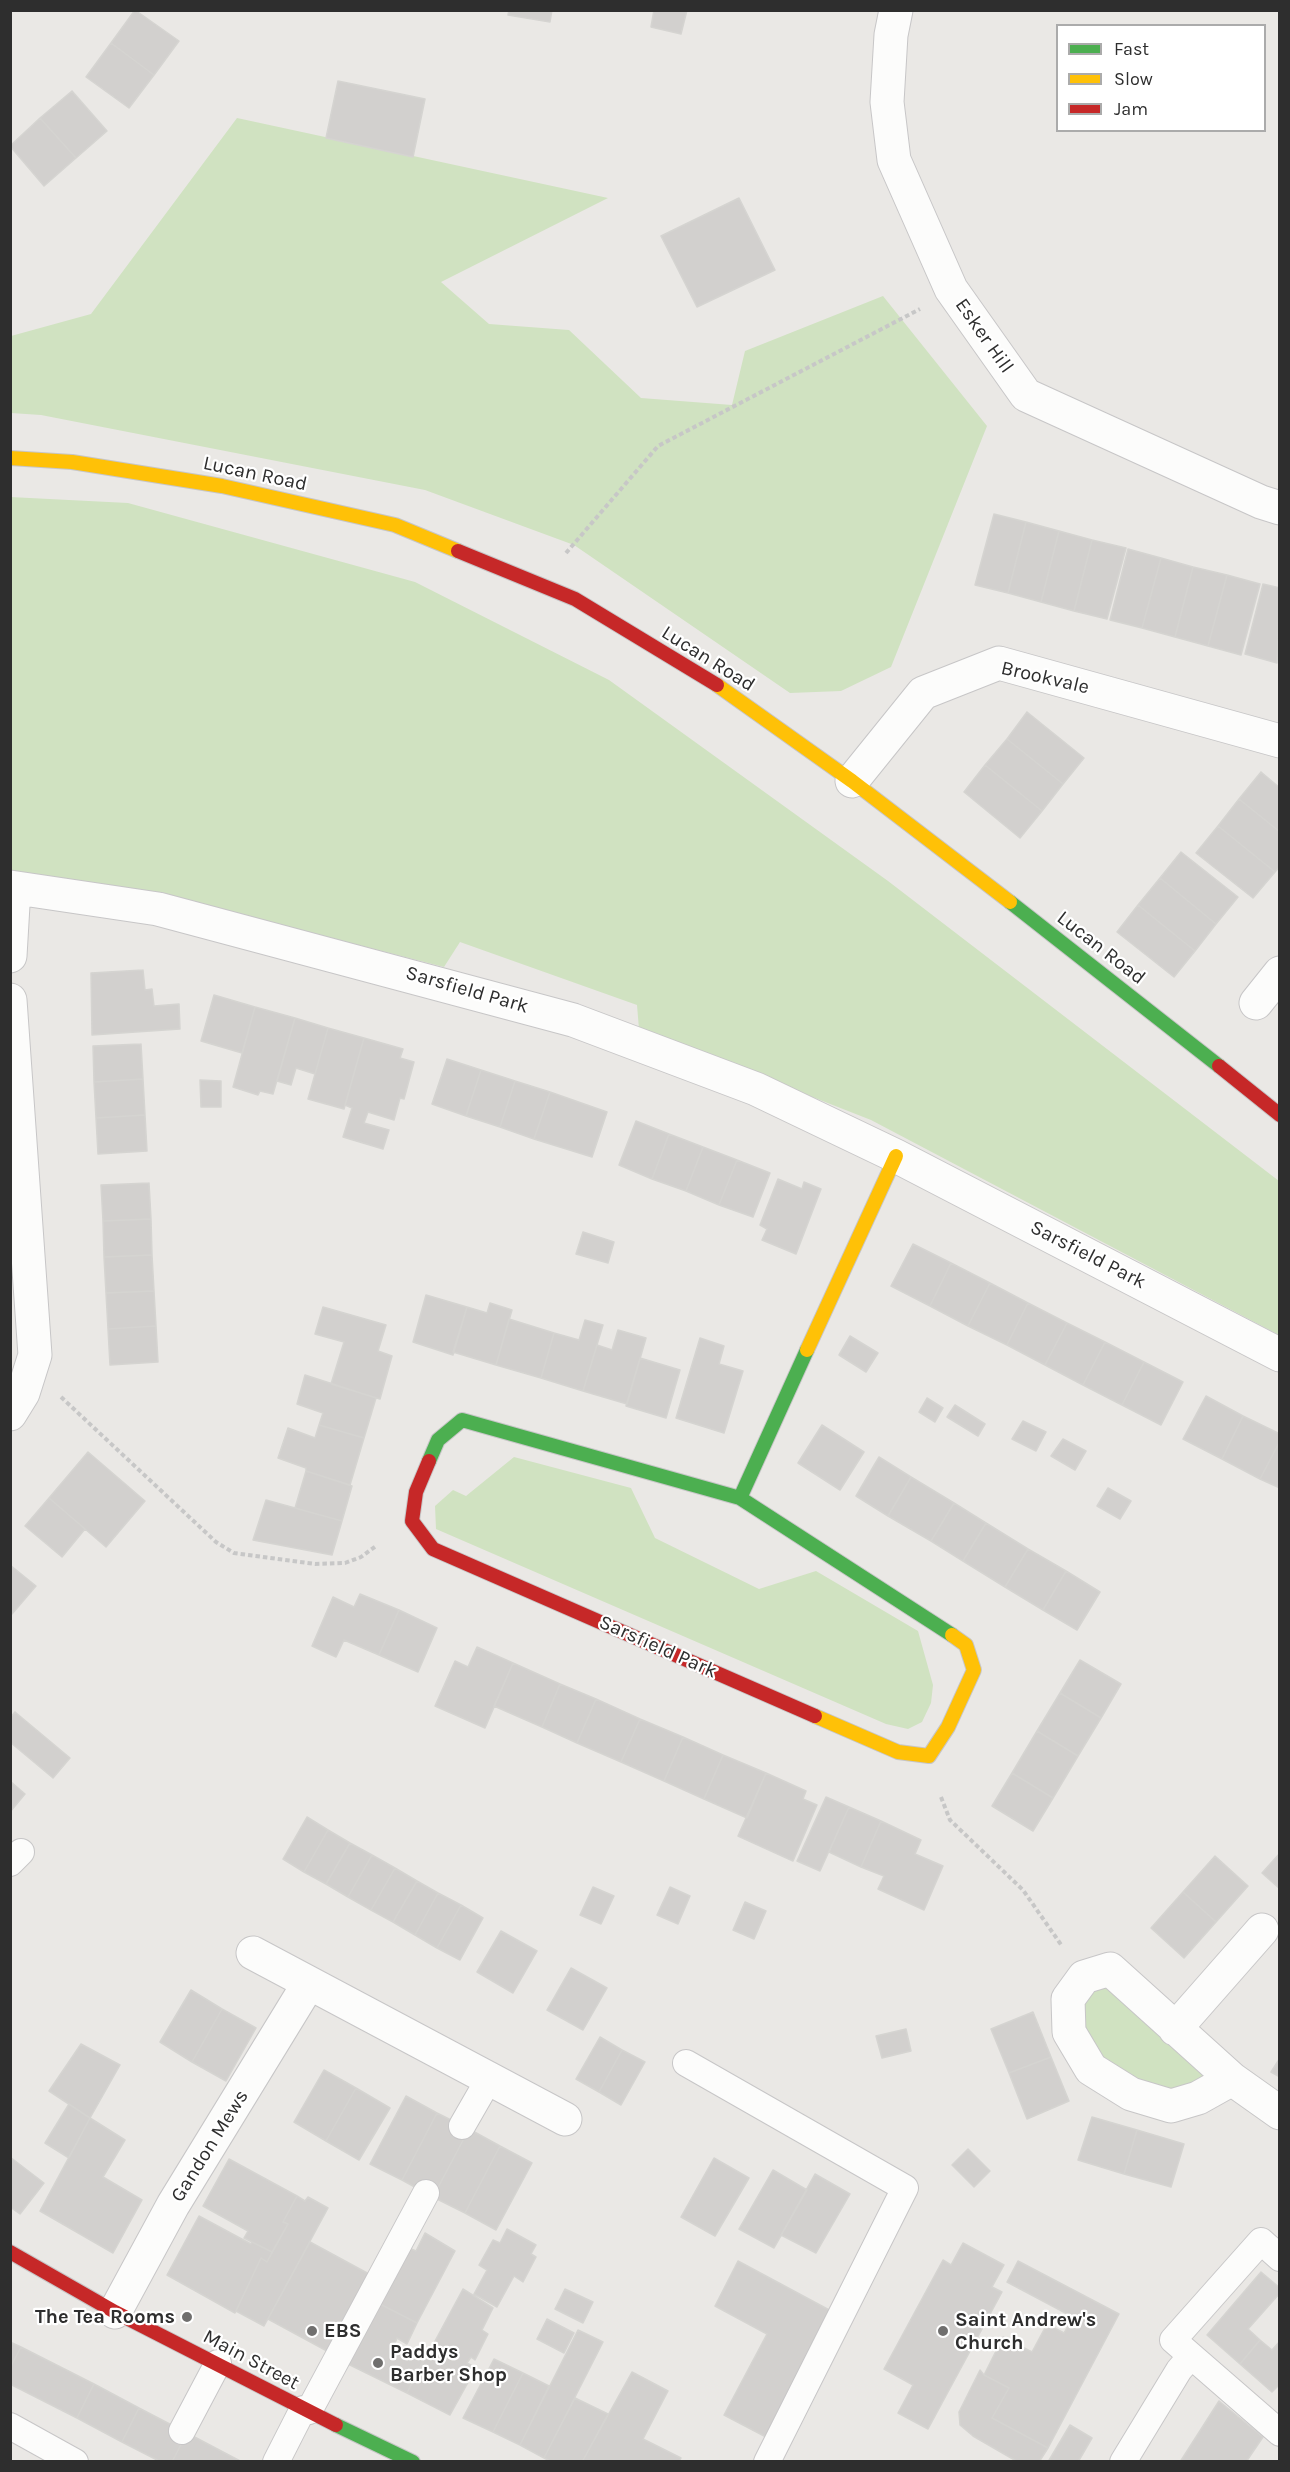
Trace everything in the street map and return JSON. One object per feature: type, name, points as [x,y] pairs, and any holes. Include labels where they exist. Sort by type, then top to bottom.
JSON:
[{"type":"main road","name":"Lucan Road","points":[[10,458],[72,462],[222,486],[395,525],[575,600],[717,685],[852,781],[1094,966],[1280,1115]]},
{"type":"main road","points":[[740,1498],[896,1156]]},
{"type":"main road","name":"Sarsfield Park","points":[[462,1420],[740,1498],[966,1645],[974,1670],[948,1727],[929,1756],[898,1752],[433,1549],[412,1521],[416,1492],[438,1440],[462,1420]]},
{"type":"main road","name":"Main Street","points":[[10,2252],[115,2312],[413,2462]]},
{"type":"street","name":"Esker Hill","points":[[896,10],[891,35],[887,102],[894,160],[951,289],[1026,395],[1261,502],[1280,508]]},
{"type":"street","name":"Brookvale","points":[[852,781],[923,693],[999,663],[1280,741]]},
{"type":"street","name":"Sarsfield Park","points":[[10,956],[14,888],[158,909],[573,1020],[756,1089],[896,1156],[1280,1355]]},
{"type":"street","points":[[1256,1003],[1280,973]]},
{"type":"street","points":[[10,1000],[36,1355],[23,1393],[10,1414]]},
{"type":"street","points":[[1175,2029],[1262,1930]]},
{"type":"street","points":[[253,1953],[565,2119]]},
{"type":"street","points":[[1232,2079],[1198,2098],[1171,2106],[1131,2094],[1091,2069],[1069,2032],[1068,1999],[1084,1977],[1110,1969],[1232,2079],[1273,2108]]},
{"type":"street","name":"Gandon Mews","points":[[115,2312],[173,2205],[309,1983]]},
{"type":"lane","points":[[686,2063],[905,2188],[767,2462]]},
{"type":"lane","points":[[462,2126],[489,2079]]},
{"type":"lane","points":[[276,2462],[426,2193]]},
{"type":"lane","points":[[1280,2258],[1261,2241],[1173,2340],[1280,2433]]},
{"type":"lane","points":[[1124,2462],[1179,2370],[1191,2356]]},
{"type":"lane","points":[[182,2431],[218,2364]]},
{"type":"lane","points":[[10,2426],[75,2462]]},
{"type":"path","points":[[565,554],[658,446],[923,308]]},
{"type":"path","points":[[58,1396],[65,1400],[216,1542],[234,1553],[315,1564],[345,1563],[361,1557],[376,1546]]},
{"type":"path","points":[[941,1797],[950,1820],[1023,1890],[1069,1955]]},
{"type":"green space","points":[[237,118],[608,198],[441,282],[489,324],[569,330],[641,398],[732,405],[745,351],[883,296],[987,426],[891,667],[841,691],[790,693],[574,545],[425,490],[41,415],[11,413],[11,336],[91,314]]},
{"type":"green space","points":[[10,497],[128,503],[415,582],[609,680],[888,881],[1279,1181],[1279,1335],[871,1120],[639,1029],[637,1005],[460,942],[444,967],[214,908],[11,873]]},
{"type":"green space","points":[[514,1457],[631,1488],[655,1538],[759,1589],[816,1571],[918,1631],[933,1685],[931,1703],[922,1722],[908,1729],[886,1724],[436,1529],[435,1506],[453,1490],[466,1496]]},
{"type":"green space","points":[[1105,1981],[1208,2072],[1204,2089],[1168,2089],[1136,2084],[1099,2064],[1076,2024],[1083,1987]]},
{"type":"building","points":[[135,10],[179,41],[154,75],[111,43]]},
{"type":"building","points":[[509,10],[552,10],[550,22],[508,15]]},
{"type":"building","points":[[654,10],[687,10],[681,34],[651,27]]},
{"type":"building","points":[[111,43],[154,75],[129,108],[86,77]]},
{"type":"building","points":[[338,81],[425,99],[413,157],[326,138]]},
{"type":"building","points":[[72,91],[107,131],[76,158],[40,118]]},
{"type":"building","points":[[40,118],[76,158],[44,186],[10,146]]},
{"type":"building","points":[[739,198],[775,270],[697,307],[661,236]]},
{"type":"building","points":[[994,514],[1026,522],[1008,593],[975,585]]},
{"type":"building","points":[[1026,522],[1059,531],[1041,602],[1008,593]]},
{"type":"building","points":[[1059,531],[1092,540],[1074,611],[1041,602]]},
{"type":"building","points":[[1092,540],[1126,548],[1107,619],[1074,611]]},
{"type":"building","points":[[1128,549],[1161,558],[1142,628],[1110,620]]},
{"type":"building","points":[[1161,558],[1193,567],[1175,637],[1142,628]]},
{"type":"building","points":[[1193,567],[1227,575],[1208,646],[1175,637]]},
{"type":"building","points":[[1227,575],[1260,584],[1241,655],[1208,646]]},
{"type":"building","points":[[1263,584],[1280,588],[1277,663],[1245,654]]},
{"type":"building","points":[[1027,712],[1084,758],[1063,784],[1007,739]]},
{"type":"building","points":[[1007,739],[1063,784],[1042,811],[985,765]]},
{"type":"building","points":[[985,765],[1042,811],[1020,838],[964,792]]},
{"type":"building","points":[[1261,772],[1280,788],[1280,832],[1239,799]]},
{"type":"building","points":[[1239,799],[1280,832],[1280,866],[1275,872],[1218,826]]},
{"type":"building","points":[[1218,826],[1275,872],[1253,898],[1196,853]]},
{"type":"building","points":[[1181,852],[1238,897],[1216,924],[1160,878]]},
{"type":"building","points":[[1160,878],[1216,924],[1195,951],[1138,905]]},
{"type":"building","points":[[1138,905],[1195,951],[1174,977],[1117,932]]},
{"type":"building","points":[[143,970],[145,990],[152,989],[154,1006],[179,1004],[180,1029],[92,1035],[91,973]]},
{"type":"building","points":[[214,995],[255,1007],[242,1053],[201,1041]]},
{"type":"building","points":[[255,1007],[295,1018],[273,1094],[260,1091],[258,1095],[233,1087]]},
{"type":"building","points":[[295,1018],[328,1028],[315,1074],[296,1068],[291,1085],[277,1081]]},
{"type":"building","points":[[328,1028],[364,1038],[344,1109],[308,1099]]},
{"type":"building","points":[[364,1038],[403,1049],[400,1058],[414,1062],[404,1099],[400,1098],[394,1120],[368,1112],[364,1123],[389,1130],[383,1149],[343,1137],[352,1108],[345,1105]]},
{"type":"building","points":[[141,1044],[143,1079],[94,1082],[93,1046]]},
{"type":"building","points":[[447,1059],[481,1070],[466,1116],[432,1104]]},
{"type":"building","points":[[481,1070],[515,1081],[500,1127],[466,1116]]},
{"type":"building","points":[[143,1079],[145,1115],[96,1118],[94,1082]]},
{"type":"building","points":[[200,1080],[221,1081],[221,1107],[201,1107]]},
{"type":"building","points":[[515,1081],[550,1092],[534,1139],[500,1127]]},
{"type":"building","points":[[550,1092],[607,1112],[592,1157],[534,1139]]},
{"type":"building","points":[[145,1115],[147,1151],[98,1154],[96,1118]]},
{"type":"building","points":[[636,1121],[669,1134],[652,1179],[619,1165]]},
{"type":"building","points":[[669,1134],[703,1147],[686,1191],[652,1179]]},
{"type":"building","points":[[703,1147],[737,1160],[719,1205],[686,1191]]},
{"type":"building","points":[[737,1160],[770,1173],[753,1217],[719,1205]]},
{"type":"building","points":[[778,1179],[802,1189],[804,1182],[821,1189],[796,1254],[762,1240],[767,1229],[760,1225]]},
{"type":"building","points":[[149,1183],[151,1219],[103,1221],[101,1185]]},
{"type":"building","points":[[151,1219],[152,1255],[104,1257],[103,1221]]},
{"type":"building","points":[[583,1232],[614,1242],[608,1263],[576,1254]]},
{"type":"building","points":[[913,1244],[951,1263],[930,1306],[891,1286]]},
{"type":"building","points":[[152,1255],[154,1291],[106,1293],[104,1257]]},
{"type":"building","points":[[951,1263],[990,1283],[968,1326],[930,1306]]},
{"type":"building","points":[[990,1283],[1028,1303],[1007,1345],[968,1326]]},
{"type":"building","points":[[154,1291],[156,1326],[108,1329],[106,1293]]},
{"type":"building","points":[[426,1295],[467,1307],[453,1355],[413,1342]]},
{"type":"building","points":[[490,1303],[512,1310],[496,1365],[453,1352],[467,1307],[487,1313]]},
{"type":"building","points":[[1028,1303],[1067,1323],[1045,1365],[1007,1345]]},
{"type":"building","points":[[323,1307],[386,1325],[378,1351],[392,1356],[380,1399],[331,1384],[344,1342],[315,1334]]},
{"type":"building","points":[[509,1319],[554,1333],[541,1378],[496,1365]]},
{"type":"building","points":[[585,1320],[603,1325],[583,1391],[541,1378],[554,1333],[579,1340]]},
{"type":"building","points":[[1067,1323],[1105,1342],[1083,1385],[1045,1365]]},
{"type":"building","points":[[156,1326],[158,1362],[110,1365],[108,1329]]},
{"type":"building","points":[[618,1330],[646,1338],[627,1404],[583,1391],[597,1345],[612,1350]]},
{"type":"building","points":[[850,1336],[878,1353],[866,1372],[839,1355]]},
{"type":"building","points":[[700,1338],[724,1346],[719,1364],[743,1371],[724,1433],[676,1418]]},
{"type":"building","points":[[1105,1342],[1144,1362],[1122,1405],[1083,1385]]},
{"type":"building","points":[[640,1358],[680,1370],[666,1418],[626,1406]]},
{"type":"building","points":[[1144,1362],[1183,1382],[1161,1425],[1122,1405]]},
{"type":"building","points":[[305,1375],[376,1398],[364,1438],[319,1425],[323,1413],[297,1404]]},
{"type":"building","points":[[1206,1396],[1243,1416],[1222,1459],[1183,1439]]},
{"type":"building","points":[[927,1398],[943,1408],[935,1422],[919,1412]]},
{"type":"building","points":[[955,1405],[985,1424],[978,1436],[947,1417]]},
{"type":"building","points":[[1243,1416],[1280,1434],[1280,1441],[1260,1479],[1222,1459]]},
{"type":"building","points":[[1023,1421],[1046,1432],[1036,1451],[1012,1439]]},
{"type":"building","points":[[319,1425],[364,1438],[350,1485],[306,1471],[306,1468],[278,1458],[288,1428],[315,1438]]},
{"type":"building","points":[[822,1425],[864,1452],[840,1490],[798,1463]]},
{"type":"building","points":[[1063,1439],[1086,1451],[1075,1470],[1051,1456]]},
{"type":"building","points":[[1280,1441],[1280,1488],[1260,1479]]},
{"type":"building","points":[[88,1452],[145,1501],[106,1547],[49,1498]]},
{"type":"building","points":[[879,1457],[911,1477],[888,1516],[856,1496]]},
{"type":"building","points":[[306,1471],[352,1486],[342,1521],[295,1508]]},
{"type":"building","points":[[911,1477],[954,1503],[931,1541],[888,1516]]},
{"type":"building","points":[[1108,1488],[1131,1501],[1120,1519],[1097,1506]]},
{"type":"building","points":[[49,1498],[85,1529],[62,1557],[25,1526]]},
{"type":"building","points":[[266,1500],[342,1521],[332,1555],[253,1540]]},
{"type":"building","points":[[954,1503],[986,1523],[963,1561],[931,1541]]},
{"type":"building","points":[[986,1523],[1028,1549],[1005,1587],[963,1561]]},
{"type":"building","points":[[1028,1549],[1066,1571],[1043,1610],[1005,1587]]},
{"type":"building","points":[[10,1565],[36,1586],[12,1614],[10,1612]]},
{"type":"building","points":[[1066,1571],[1100,1592],[1077,1630],[1043,1610]]},
{"type":"building","points":[[360,1594],[399,1610],[379,1655],[344,1640],[336,1657],[312,1646],[333,1597],[354,1607]]},
{"type":"building","points":[[399,1610],[437,1628],[418,1672],[379,1655]]},
{"type":"building","points":[[477,1647],[513,1663],[485,1728],[435,1706],[455,1661],[468,1667]]},
{"type":"building","points":[[1080,1660],[1121,1684],[1101,1718],[1060,1693]]},
{"type":"building","points":[[513,1663],[560,1684],[542,1727],[494,1706]]},
{"type":"building","points":[[560,1684],[596,1699],[577,1743],[542,1727]]},
{"type":"building","points":[[1060,1693],[1101,1718],[1078,1756],[1037,1731]]},
{"type":"building","points":[[596,1699],[640,1719],[621,1762],[577,1743]]},
{"type":"building","points":[[15,1712],[70,1758],[53,1778],[10,1742],[10,1718]]},
{"type":"building","points":[[640,1719],[683,1737],[664,1781],[621,1762]]},
{"type":"building","points":[[1037,1731],[1078,1756],[1053,1798],[1012,1773]]},
{"type":"building","points":[[683,1737],[723,1755],[704,1799],[664,1781]]},
{"type":"building","points":[[723,1755],[766,1773],[747,1818],[704,1799]]},
{"type":"building","points":[[766,1773],[806,1791],[803,1799],[817,1805],[793,1861],[738,1836]]},
{"type":"building","points":[[1012,1773],[1053,1798],[1033,1831],[992,1806]]},
{"type":"building","points":[[10,1781],[25,1794],[10,1812]]},
{"type":"building","points":[[826,1797],[849,1807],[820,1871],[797,1861]]},
{"type":"building","points":[[849,1807],[881,1821],[861,1867],[829,1852]]},
{"type":"building","points":[[307,1817],[328,1830],[304,1872],[283,1859]]},
{"type":"building","points":[[881,1821],[921,1840],[915,1854],[943,1866],[924,1910],[878,1889],[884,1876],[861,1867]]},
{"type":"building","points":[[328,1830],[350,1843],[326,1884],[304,1872]]},
{"type":"building","points":[[350,1843],[372,1855],[348,1897],[326,1884]]},
{"type":"building","points":[[1280,1853],[1280,1889],[1262,1873]]},
{"type":"building","points":[[372,1855],[395,1868],[371,1910],[348,1897]]},
{"type":"building","points":[[1215,1856],[1248,1886],[1216,1922],[1183,1892]]},
{"type":"building","points":[[395,1868],[417,1881],[393,1922],[371,1910]]},
{"type":"building","points":[[417,1881],[438,1893],[415,1935],[393,1922]]},
{"type":"building","points":[[593,1887],[614,1896],[601,1924],[580,1915]]},
{"type":"building","points":[[670,1887],[690,1896],[678,1924],[657,1915]]},
{"type":"building","points":[[1183,1892],[1216,1922],[1184,1958],[1151,1928]]},
{"type":"building","points":[[438,1893],[461,1905],[437,1948],[415,1935]]},
{"type":"building","points":[[745,1902],[766,1911],[754,1939],[733,1930]]},
{"type":"building","points":[[461,1905],[483,1918],[460,1960],[437,1948]]},
{"type":"building","points":[[501,1931],[537,1951],[513,1993],[477,1972]]},
{"type":"building","points":[[571,1968],[607,1988],[583,2030],[547,2010]]},
{"type":"building","points":[[191,1990],[222,2009],[192,2062],[160,2042]]},
{"type":"building","points":[[222,2009],[256,2028],[226,2081],[192,2062]]},
{"type":"building","points":[[1033,2012],[1051,2057],[1009,2073],[991,2029]]},
{"type":"building","points":[[906,2029],[911,2051],[882,2058],[876,2036]]},
{"type":"building","points":[[600,2037],[622,2050],[599,2092],[576,2079]]},
{"type":"building","points":[[81,2044],[120,2065],[90,2118],[49,2091]]},
{"type":"building","points":[[622,2050],[645,2062],[621,2105],[599,2092]]},
{"type":"building","points":[[1051,2057],[1069,2101],[1027,2119],[1009,2073]]},
{"type":"building","points":[[1280,2058],[1280,2077],[1271,2072]]},
{"type":"building","points":[[324,2070],[356,2088],[326,2141],[294,2122]]},
{"type":"building","points":[[356,2088],[390,2108],[359,2160],[326,2141]]},
{"type":"building","points":[[406,2096],[437,2113],[402,2180],[370,2164]]},
{"type":"building","points":[[69,2104],[90,2118],[69,2158],[45,2143]]},
{"type":"building","points":[[437,2113],[469,2129],[433,2197],[402,2180]]},
{"type":"building","points":[[1092,2117],[1137,2130],[1124,2174],[1078,2160]]},
{"type":"building","points":[[90,2118],[125,2140],[103,2177],[142,2200],[113,2253],[40,2211]]},
{"type":"building","points":[[469,2129],[500,2146],[465,2213],[433,2197]]},
{"type":"building","points":[[1137,2130],[1184,2144],[1171,2187],[1124,2174]]},
{"type":"building","points":[[500,2146],[532,2163],[496,2230],[465,2213]]},
{"type":"building","points":[[968,2149],[990,2171],[974,2187],[952,2165]]},
{"type":"building","points":[[10,2157],[44,2183],[20,2214],[10,2207]]},
{"type":"building","points":[[714,2158],[749,2178],[715,2236],[681,2217]]},
{"type":"building","points":[[229,2159],[297,2196],[283,2222],[288,2224],[272,2252],[244,2238],[248,2231],[203,2206]]},
{"type":"building","points":[[773,2170],[807,2190],[774,2248],[739,2229]]},
{"type":"building","points":[[815,2174],[850,2194],[816,2253],[781,2235]]},
{"type":"building","points":[[297,2196],[305,2201],[308,2197],[328,2208],[264,2326],[236,2311],[261,2258],[267,2262],[288,2224],[283,2222]]},
{"type":"building","points":[[199,2216],[251,2244],[252,2242],[272,2252],[267,2262],[261,2258],[235,2313],[167,2275]]},
{"type":"building","points":[[507,2229],[536,2245],[531,2254],[536,2257],[523,2282],[514,2276],[497,2307],[474,2294],[487,2270],[479,2265],[493,2240],[500,2243]]},
{"type":"building","points":[[425,2233],[455,2251],[417,2323],[380,2304],[409,2248],[416,2251]]},
{"type":"building","points":[[310,2242],[369,2274],[327,2351],[268,2319]]},
{"type":"building","name":"Saint Andrew's Church","points":[[963,2243],[1004,2265],[992,2287],[1002,2292],[928,2429],[898,2413],[913,2385],[884,2369],[943,2260],[951,2265]]},
{"type":"building","points":[[738,2261],[833,2312],[766,2437],[724,2415],[767,2334],[715,2306]]},
{"type":"building","points":[[1018,2261],[1119,2314],[1048,2448],[992,2418],[1009,2388],[984,2375],[1003,2337],[1032,2352],[1047,2324],[1064,2333],[1073,2317],[1007,2282]]},
{"type":"building","points":[[1261,2272],[1280,2288],[1280,2293],[1248,2329],[1260,2340],[1240,2364],[1207,2335]]},
{"type":"building","points":[[463,2289],[493,2308],[482,2330],[488,2334],[475,2360],[471,2357],[467,2363],[476,2368],[450,2415],[407,2393]]},
{"type":"building","points":[[565,2289],[593,2302],[583,2323],[555,2309]]},
{"type":"building","points":[[380,2304],[417,2323],[407,2344],[397,2338],[394,2346],[423,2361],[407,2393],[348,2364]]},
{"type":"building","points":[[547,2319],[574,2333],[564,2353],[537,2339]]},
{"type":"building","points":[[578,2330],[603,2342],[544,2458],[520,2445]]},
{"type":"building","points":[[1260,2340],[1272,2350],[1280,2341],[1280,2384],[1272,2392],[1240,2364]]},
{"type":"building","points":[[10,2342],[21,2347],[10,2368]]},
{"type":"building","points":[[21,2347],[94,2384],[77,2418],[10,2384],[10,2368]]},
{"type":"building","points":[[494,2359],[523,2373],[493,2432],[463,2418]]},
{"type":"building","points":[[980,2370],[984,2375],[1009,2388],[992,2418],[1048,2448],[1039,2462],[1018,2462],[973,2436],[960,2425],[959,2412]]},
{"type":"building","points":[[632,2372],[668,2391],[643,2439],[681,2458],[679,2462],[582,2462]]},
{"type":"building","points":[[523,2373],[549,2386],[520,2445],[493,2432]]},
{"type":"building","points":[[94,2384],[139,2408],[122,2442],[77,2418]]},
{"type":"building","points":[[575,2398],[608,2414],[582,2462],[552,2462],[544,2458]]},
{"type":"building","points":[[1219,2401],[1263,2437],[1246,2462],[1180,2462]]},
{"type":"building","points":[[139,2408],[187,2433],[172,2462],[161,2462],[122,2442]]},
{"type":"building","points":[[1070,2425],[1092,2438],[1078,2462],[1048,2462]]},
{"type":"building","points":[[187,2433],[242,2462],[172,2462]]},
{"type":"traffic: fast","points":[[1010,902],[1219,1066]]},
{"type":"traffic: fast","points":[[807,1350],[740,1498],[952,1635]]},
{"type":"traffic: fast","points":[[429,1461],[438,1440],[462,1420],[740,1498]]},
{"type":"traffic: fast","points":[[336,2425],[413,2462]]},
{"type":"traffic: slow","points":[[10,458],[72,462],[222,486],[395,525],[458,551]]},
{"type":"traffic: slow","points":[[717,685],[852,781],[1010,902]]},
{"type":"traffic: slow","points":[[807,1350],[896,1156]]},
{"type":"traffic: slow","points":[[815,1716],[898,1752],[929,1756],[948,1727],[974,1670],[966,1645],[952,1635]]},
{"type":"traffic: jam","points":[[458,551],[575,599],[717,685]]},
{"type":"traffic: jam","points":[[1219,1066],[1280,1115]]},
{"type":"traffic: jam","points":[[429,1461],[416,1492],[412,1521],[433,1549],[815,1716]]},
{"type":"traffic: jam","points":[[10,2252],[115,2312],[336,2425]]},
{"type":"place","name":"The Tea Rooms","points":[[187,2317]]},
{"type":"place","name":"EBS","points":[[312,2331]]},
{"type":"place","name":"Saint Andrew's Church","points":[[943,2331]]},
{"type":"place","name":"Paddys Barber Shop","points":[[378,2363]]}]
